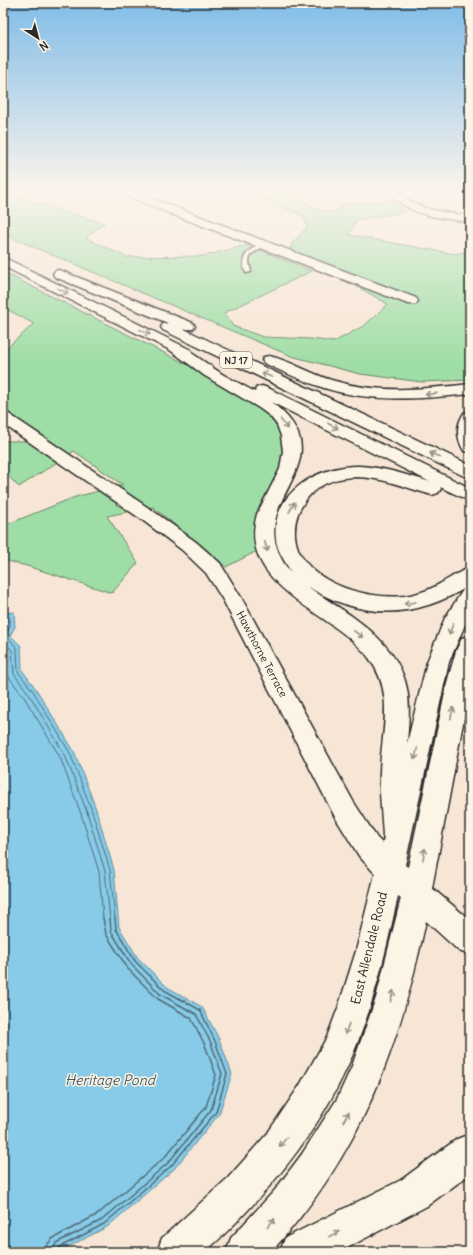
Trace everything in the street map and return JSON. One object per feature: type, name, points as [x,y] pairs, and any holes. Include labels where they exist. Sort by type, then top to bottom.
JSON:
[{"type":"main road","name":"NJ 17","points":[[10,250],[470,472]]},
{"type":"main road","name":"NJ 17","points":[[3,261],[470,495]]},
{"type":"main road","points":[[59,274],[167,316],[316,380],[338,387],[364,392],[401,395],[424,395],[470,389]]},
{"type":"main road","points":[[173,346],[222,381],[266,405],[279,417],[288,429],[292,444],[291,460],[289,469],[265,519],[264,538],[266,548],[283,577],[303,594],[362,637],[380,655],[391,676],[399,700],[393,767],[397,836]]},
{"type":"main road","points":[[469,439],[467,422],[470,416]]},
{"type":"main road","points":[[470,502],[396,477],[369,471],[347,471],[322,478],[304,491],[290,508],[286,518],[285,530],[289,552],[304,573],[328,589],[358,600],[392,605],[421,601],[434,596],[470,575]]},
{"type":"main road","name":"East Allendale Road","points":[[176,1252],[215,1218],[252,1180],[290,1134],[319,1087],[342,1042],[359,994],[371,951],[438,662],[456,618],[470,595]]},
{"type":"main road","points":[[245,1252],[266,1230],[300,1189],[349,1112],[380,1037],[400,965],[462,668],[470,644]]},
{"type":"main road","name":"Hawthorne Terrace","points":[[389,869],[470,940]]},
{"type":"main road","points":[[299,1252],[414,1193],[470,1152]]},
{"type":"street","points":[[275,250],[412,301]]},
{"type":"street","name":"Hawthorne Terrace","points":[[3,417],[147,515],[189,546],[213,568],[232,599],[351,822],[368,847],[389,869]]},
{"type":"lane","points":[[248,272],[245,262],[246,258],[254,250]]},
{"type":"green space","points":[[40,250],[110,250],[126,257],[204,256],[229,250],[258,250],[312,271],[224,313],[233,326],[263,337],[311,339],[334,342],[365,325],[388,304],[291,250],[430,250],[454,254],[470,251],[470,380],[422,382],[360,374],[291,356]]},
{"type":"green space","points":[[3,272],[236,389],[294,433],[267,546],[226,567],[153,507],[107,516],[138,563],[112,593],[27,566],[3,560],[3,526],[75,497],[123,485],[74,451],[19,487],[3,471],[3,441],[47,441],[12,417],[3,404],[3,351],[34,324],[3,307]]},
{"type":"water","name":"Heritage Pond","points":[[14,612],[15,627],[10,635],[21,646],[22,670],[36,689],[74,751],[96,809],[114,870],[119,927],[138,958],[167,987],[202,1007],[219,1039],[232,1074],[219,1114],[174,1169],[107,1227],[58,1252],[3,1252],[3,613]]}]
